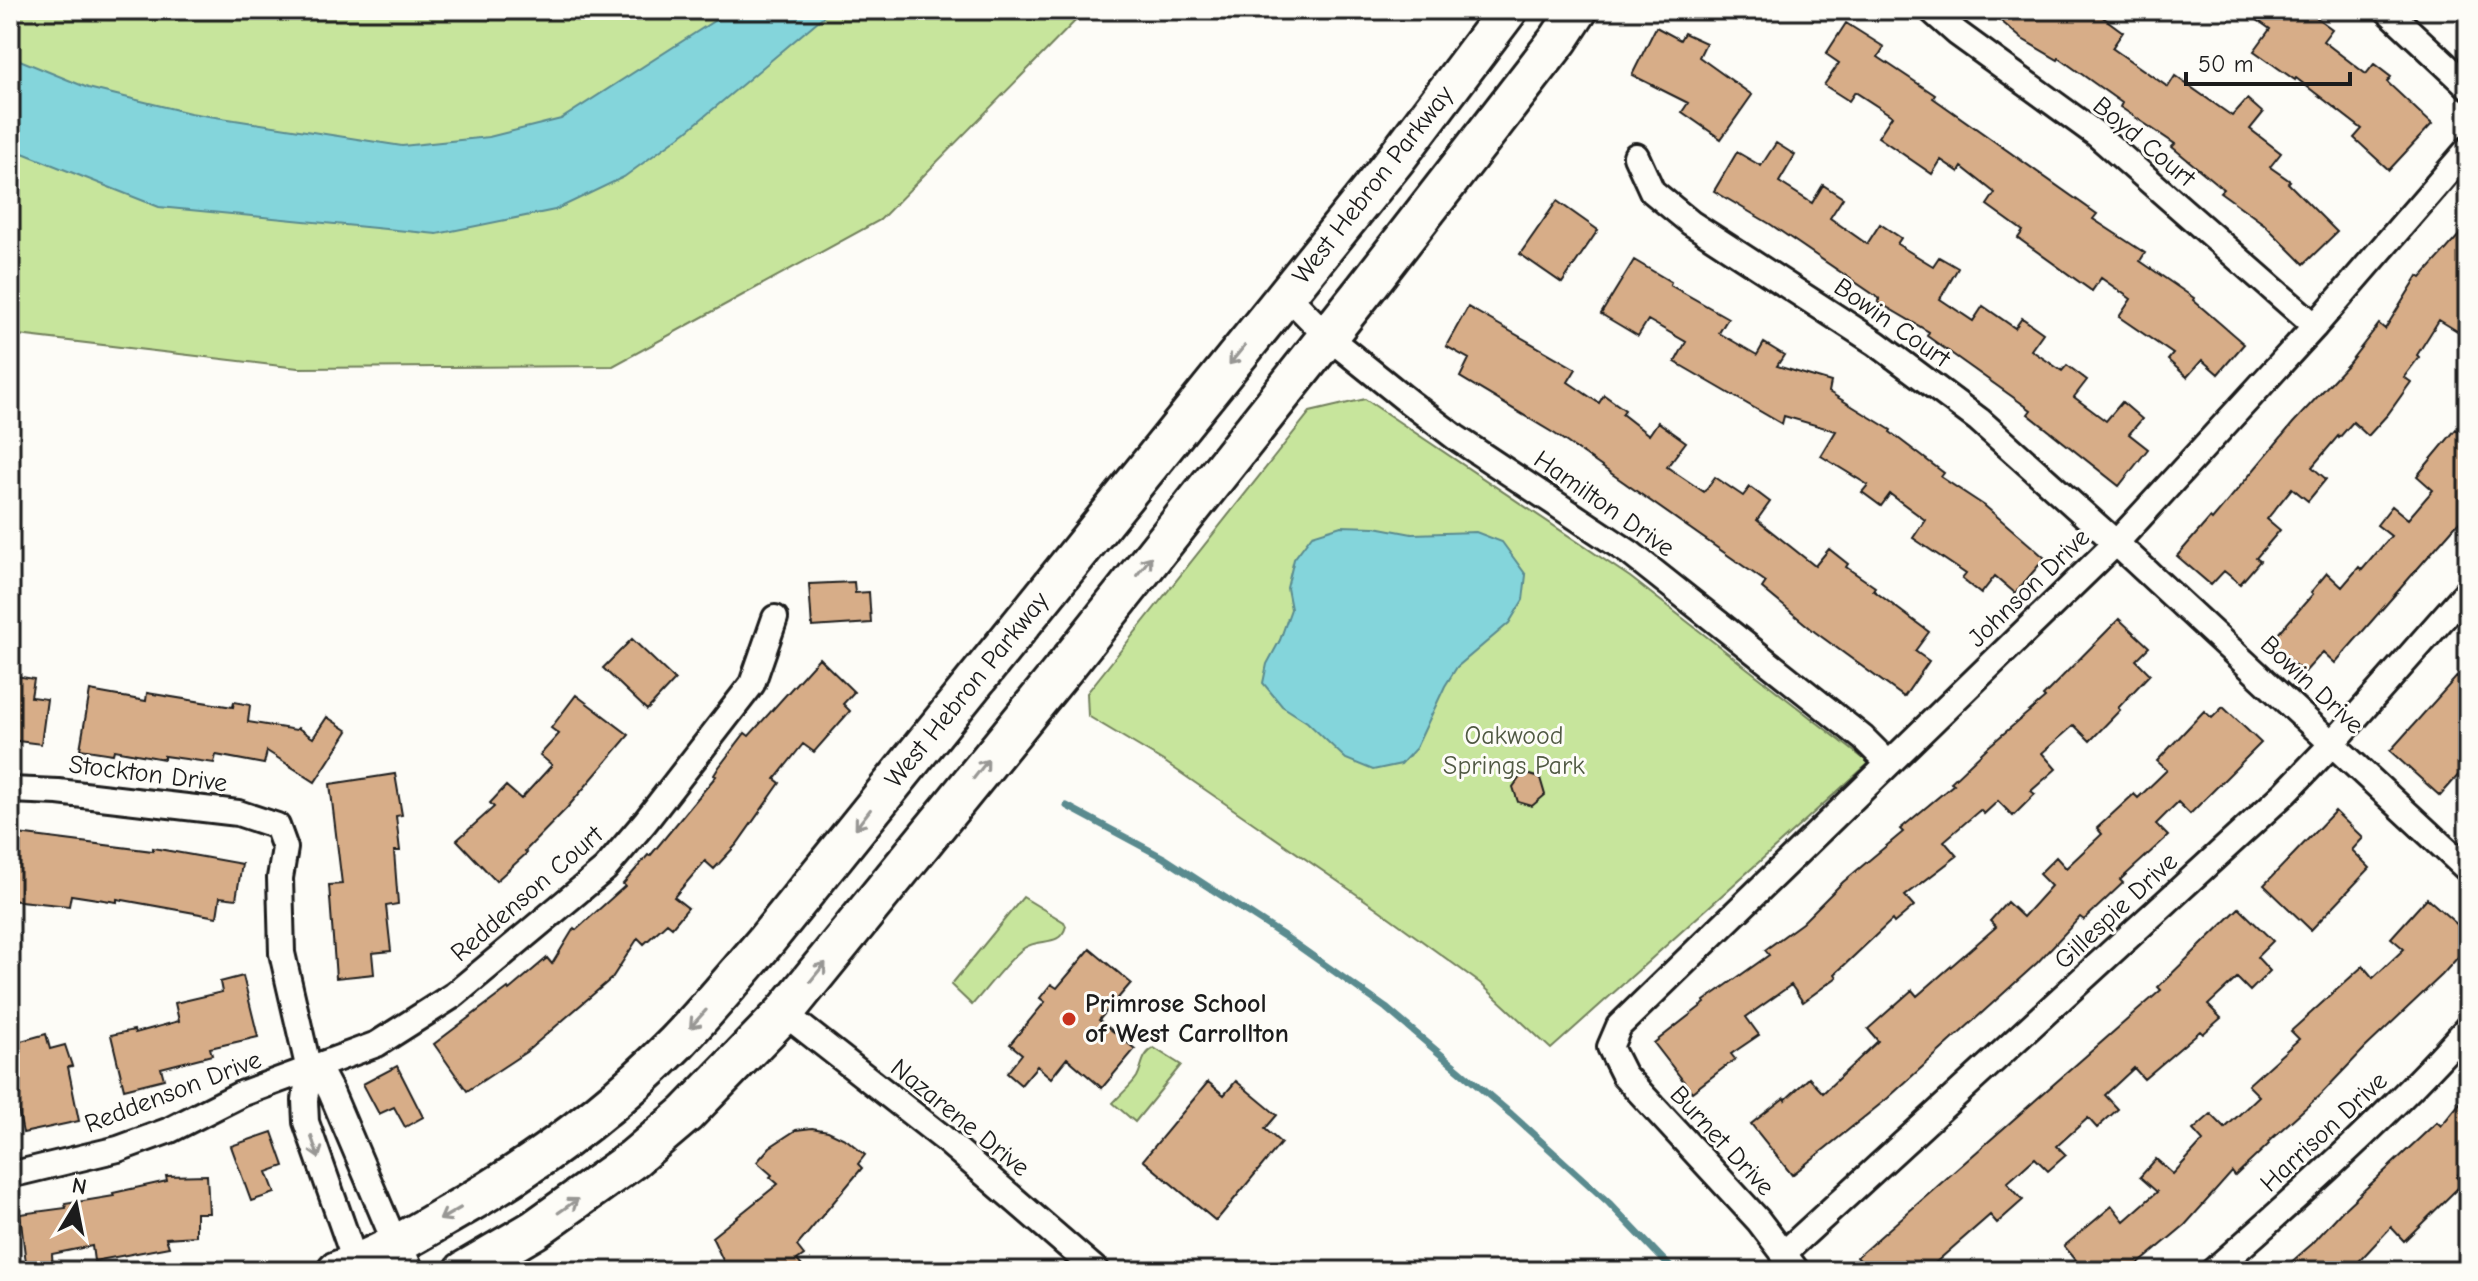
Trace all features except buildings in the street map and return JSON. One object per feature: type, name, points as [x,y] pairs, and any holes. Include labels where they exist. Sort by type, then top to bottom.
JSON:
[{"type":"main road","name":"West Hebron Parkway","points":[[350,1269],[402,1258],[551,1151],[624,1092],[675,1044],[765,942],[1395,160],[1508,10]]},
{"type":"main road","points":[[464,1271],[499,1260],[662,1135],[718,1083],[784,1013],[1066,666],[1530,77],[1578,10]]},
{"type":"street","name":"Boyd Court","points":[[1931,10],[1981,51],[2096,134],[2315,326]]},
{"type":"street","points":[[2387,10],[2468,86]]},
{"type":"street","name":"Johnson Drive","points":[[1610,1047],[1619,1026],[2116,543],[2315,326],[2468,149]]},
{"type":"street","name":"Bowin Court","points":[[1636,156],[1652,191],[1691,223],[1876,343],[1979,420],[2116,543]]},
{"type":"street","name":"Hamilton Drive","points":[[1286,294],[1327,336],[1455,437],[1630,553],[1863,738],[1888,763]]},
{"type":"street","name":"Bowin Drive","points":[[2116,543],[2468,870]]},
{"type":"street","name":"Gillespie Drive","points":[[1790,1263],[2285,793],[2468,590]]},
{"type":"street","name":"Reddenson Court","points":[[309,1070],[377,1044],[454,995],[605,869],[752,684],[775,618]]},
{"type":"street","name":"Stockton Drive","points":[[10,790],[58,792],[238,813],[277,826],[285,848],[280,878],[282,953],[309,1070]]},
{"type":"street","name":"Nazarene Drive","points":[[784,1013],[942,1137],[1097,1271]]},
{"type":"street","name":"Harrison Drive","points":[[2213,1271],[2276,1216],[2430,1070],[2468,1027]]},
{"type":"street","name":"Burnet Drive","points":[[1610,1047],[1624,1075],[1758,1220],[1790,1263]]},
{"type":"street","points":[[350,1269],[306,1122],[309,1070],[323,1077],[331,1092],[402,1258]]},
{"type":"street","name":"Reddenson Drive","points":[[10,1175],[118,1149],[182,1124],[241,1094],[309,1070]]},
{"type":"green space","points":[[10,10],[1086,10],[880,220],[613,366],[298,368],[10,334]]},
{"type":"green space","name":"Oakwood Springs Park","points":[[1365,399],[1630,577],[1869,763],[1551,1049],[1480,983],[1375,907],[1165,762],[1088,716],[1087,693],[1310,412]]},
{"type":"green space","points":[[1023,897],[1064,922],[1063,933],[1054,940],[1024,948],[972,1005],[951,985]]},
{"type":"green space","points":[[1154,1048],[1181,1065],[1135,1122],[1113,1103],[1135,1080],[1144,1057]]},
{"type":"water","points":[[731,10],[831,10],[687,131],[624,177],[555,210],[437,234],[159,207],[10,148],[10,56],[88,88],[190,113],[402,146],[489,137],[561,119]]},
{"type":"water","points":[[1341,526],[1375,527],[1412,534],[1476,532],[1502,542],[1526,575],[1523,600],[1509,623],[1457,667],[1416,748],[1401,764],[1373,770],[1346,759],[1307,722],[1282,706],[1263,683],[1267,664],[1291,609],[1287,588],[1294,559],[1312,535]]},
{"type":"waterway","points":[[1067,806],[1164,858],[1287,938],[1386,1008],[1511,1114],[1609,1203],[1674,1271]]},
{"type":"place","name":"Primrose School of West Carrollton","points":[[1069,1019]]}]
